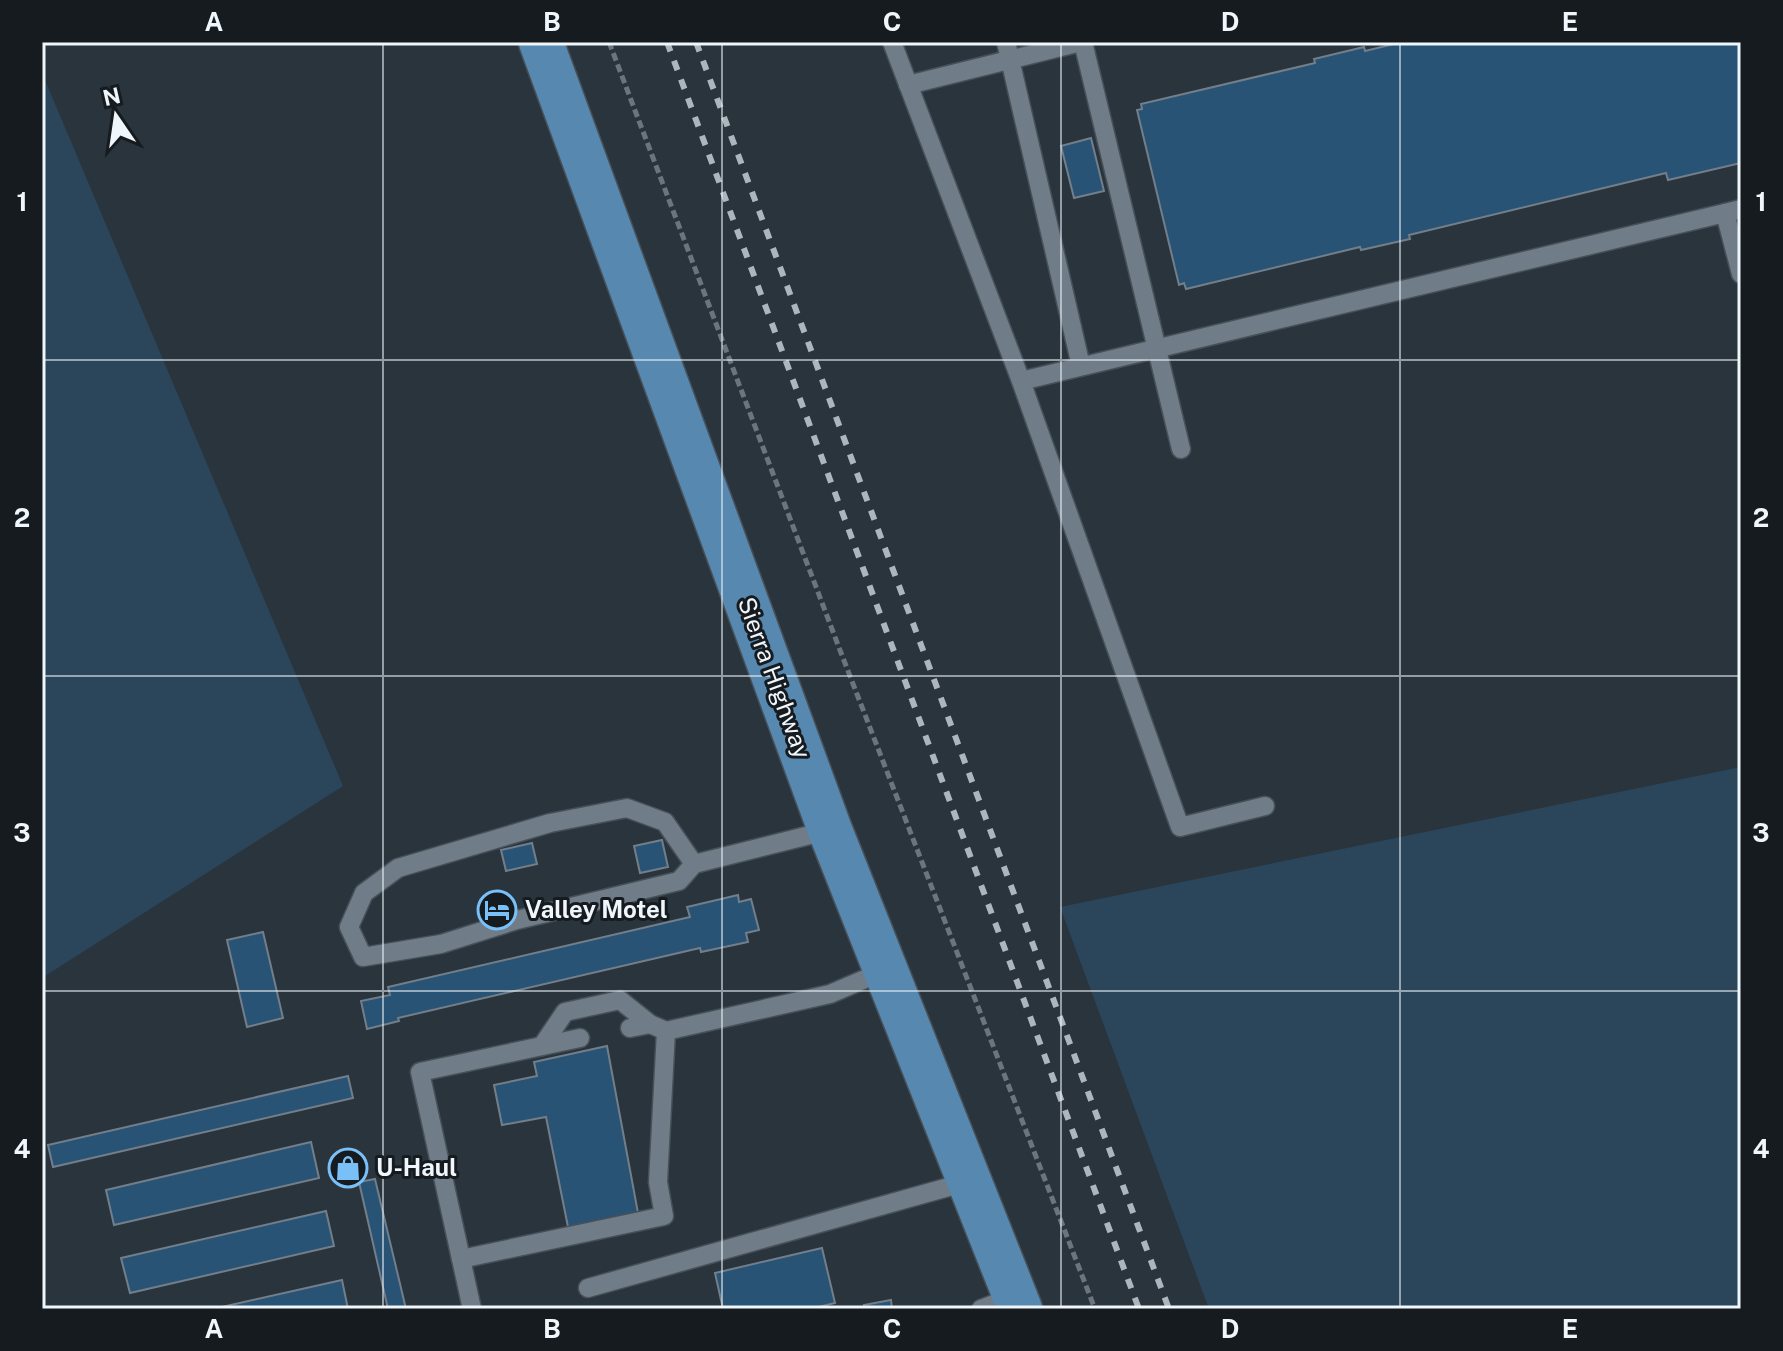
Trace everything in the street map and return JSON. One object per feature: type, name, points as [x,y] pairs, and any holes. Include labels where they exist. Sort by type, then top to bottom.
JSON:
[{"type":"main road","name":"Sierra Highway","points":[[541,42],[830,830],[970,1181],[1006,1305]]},
{"type":"lane","points":[[892,42],[1021,381],[1180,827],[1265,806]]},
{"type":"lane","points":[[908,85],[1008,51],[1082,42],[1181,449]]},
{"type":"lane","points":[[1008,51],[1081,366]]},
{"type":"lane","points":[[1021,381],[1733,211],[1741,274]]},
{"type":"lane","points":[[694,864],[665,822],[627,808],[550,823],[398,868],[364,893],[349,927],[363,957],[441,944],[517,920],[679,881],[694,864],[830,830]]},
{"type":"lane","points":[[630,1028],[658,1027],[830,994],[886,970]]},
{"type":"lane","points":[[542,1046],[565,1012],[620,1000],[658,1027]]},
{"type":"lane","points":[[461,1259],[664,1216],[658,1182],[658,1027]]},
{"type":"lane","points":[[472,1309],[420,1072],[580,1038]]},
{"type":"lane","points":[[588,1288],[970,1181]]},
{"type":"path","points":[[609,42],[1095,1309]]},
{"type":"shaded area","points":[[42,73],[343,786],[42,978]]},
{"type":"shaded area","points":[[1741,767],[1741,1309],[1209,1309],[1060,907]]},
{"type":"building","points":[[1402,42],[1741,42],[1741,163],[1668,180],[1666,173],[1409,235],[1410,239],[1361,250],[1360,247],[1186,289],[1184,283],[1179,285],[1137,110],[1142,109],[1141,104],[1315,63],[1314,59],[1364,47],[1365,51]]},
{"type":"building","points":[[1091,138],[1104,191],[1074,198],[1061,146]]},
{"type":"building","points":[[662,840],[668,867],[640,873],[634,846]]},
{"type":"building","points":[[532,843],[537,864],[506,871],[501,850]]},
{"type":"building","points":[[738,895],[739,902],[751,899],[759,930],[746,933],[748,942],[701,952],[700,948],[398,1018],[399,1021],[367,1029],[361,1001],[390,995],[388,987],[690,917],[687,907]]},
{"type":"building","points":[[263,932],[283,1018],[247,1027],[227,940]]},
{"type":"building","points":[[607,1046],[638,1213],[568,1227],[546,1117],[502,1125],[494,1085],[537,1076],[534,1062]]},
{"type":"building","points":[[348,1076],[353,1098],[53,1167],[48,1145]]},
{"type":"building","points":[[311,1142],[319,1178],[114,1225],[106,1190]]},
{"type":"building","points":[[375,1179],[406,1309],[388,1309],[359,1182]]},
{"type":"building","points":[[326,1211],[334,1246],[130,1293],[121,1258]]},
{"type":"building","points":[[822,1248],[835,1303],[810,1309],[723,1309],[715,1273]]},
{"type":"building","points":[[342,1280],[348,1309],[213,1309]]},
{"type":"building","points":[[891,1300],[892,1309],[865,1309],[864,1305]]},
{"type":"railway","points":[[667,42],[1139,1309]]},
{"type":"railway","points":[[696,42],[1169,1309]]},
{"type":"place","name":"Valley Motel","points":[[497,910]]},
{"type":"place","name":"U-Haul","points":[[348,1168]]}]
